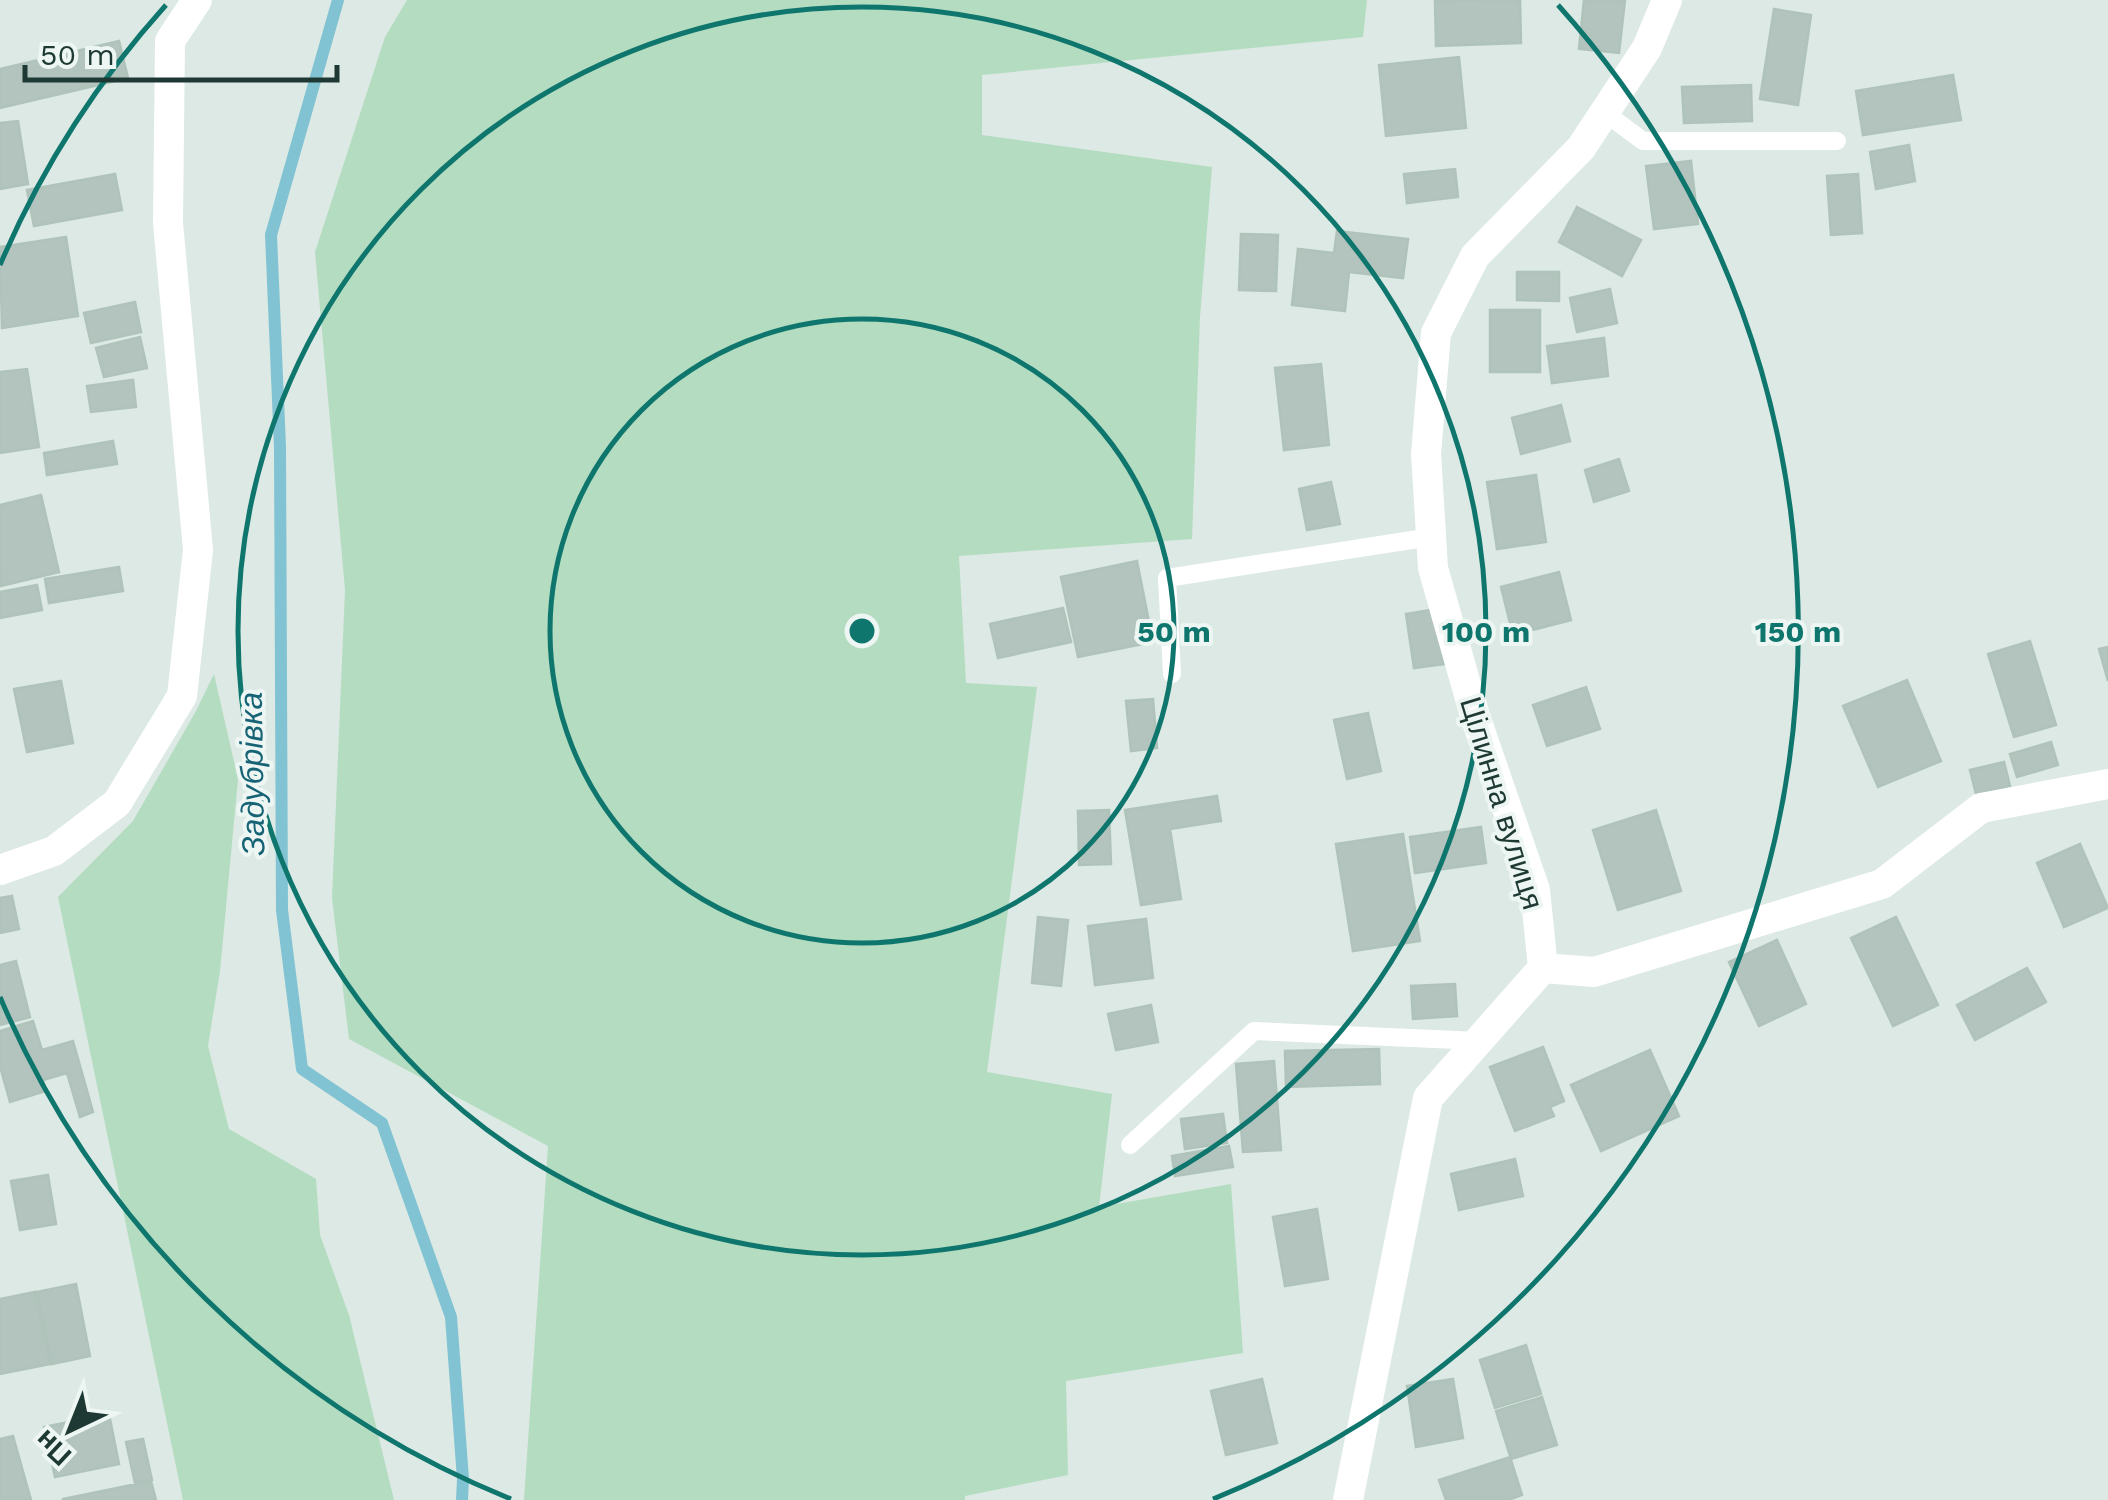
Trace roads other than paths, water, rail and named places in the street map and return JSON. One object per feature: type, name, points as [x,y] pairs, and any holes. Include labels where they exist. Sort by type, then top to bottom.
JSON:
[{"type":"street","points":[[0,870],[54,851],[117,802],[182,696],[198,550],[168,224],[170,42],[198,0]]},
{"type":"street","name":"Цілинна вулиця","points":[[1543,968],[1535,890],[1475,716],[1433,568],[1426,454],[1436,333],[1475,256],[1581,148],[1647,48],[1667,0]]},
{"type":"street","points":[[1348,1500],[1428,1098],[1543,968],[1594,972],[1882,884],[1981,808],[2108,784]]},
{"type":"lane","points":[[1604,112],[1643,140],[1837,141]]},
{"type":"lane","points":[[1172,674],[1167,578],[1432,538]]},
{"type":"lane","points":[[1130,1145],[1254,1031],[1479,1041]]},
{"type":"waterway","name":"Задубрівка","points":[[338,0],[271,235],[280,447],[282,910],[302,1069],[382,1123],[451,1317],[462,1500]]}]
